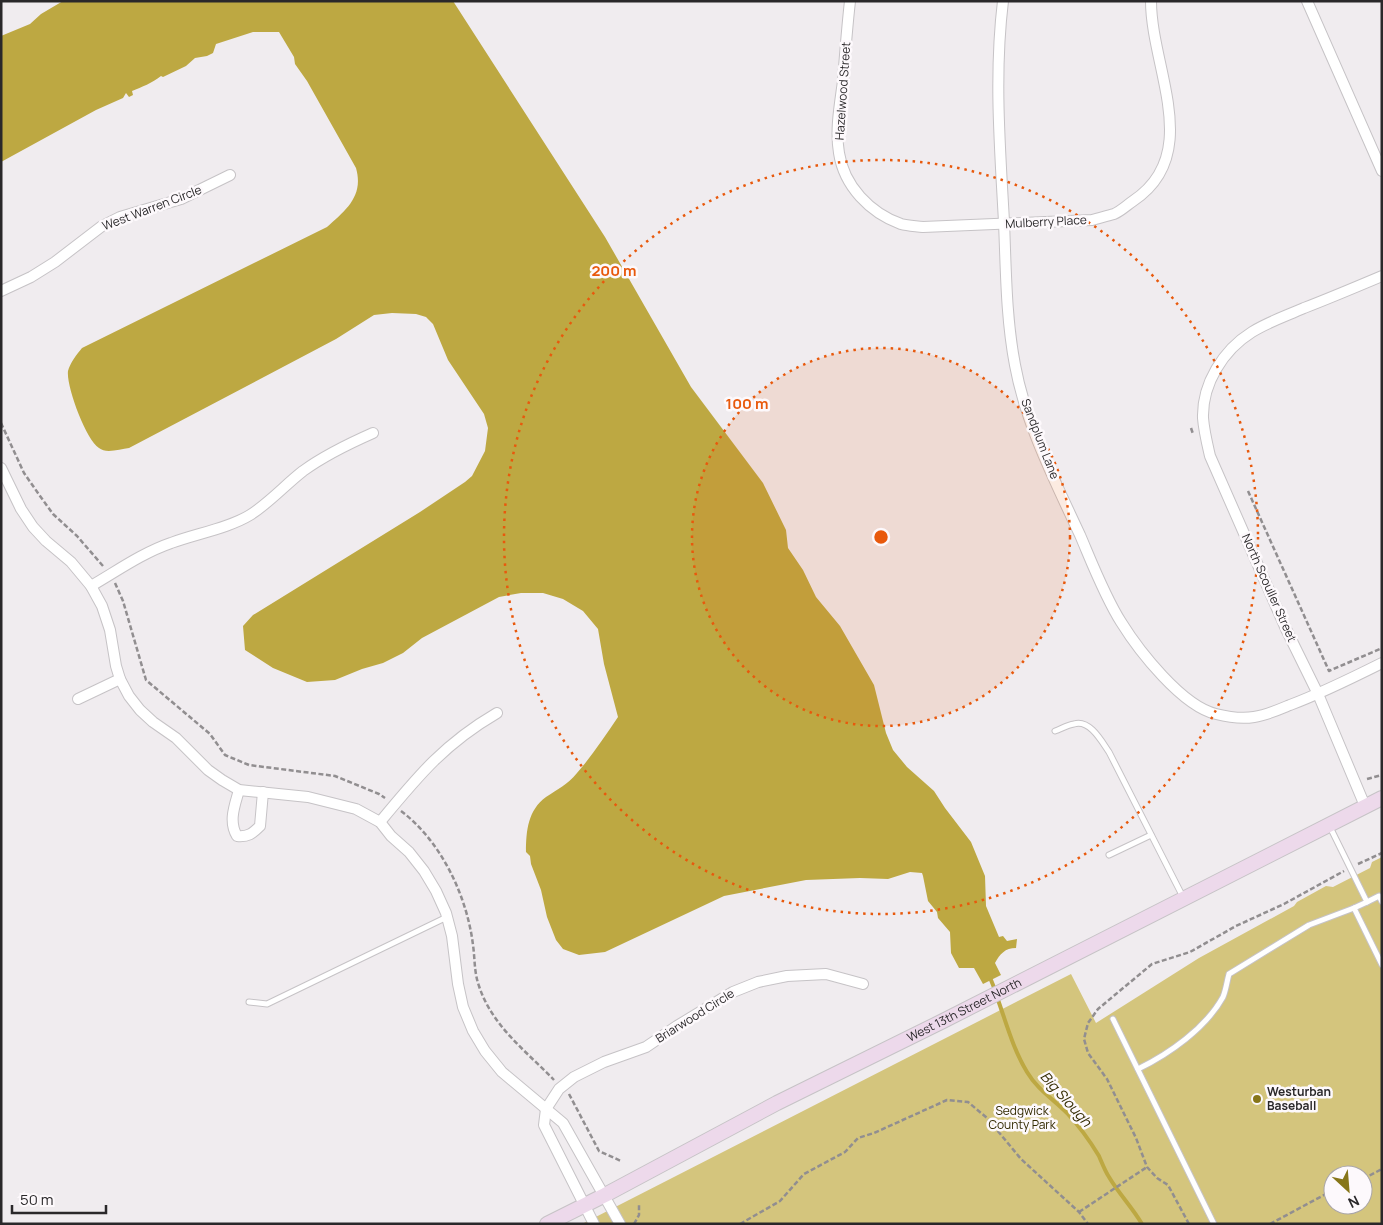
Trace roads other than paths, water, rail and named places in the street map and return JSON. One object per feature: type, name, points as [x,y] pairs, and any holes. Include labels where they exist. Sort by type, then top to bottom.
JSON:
[{"type":"street","name":"Hazelwood Street","points":[[850,1],[838,126],[838,153],[844,172],[855,191],[866,203]]},
{"type":"street","name":"Sandplum Lane","points":[[1002,1],[998,40],[997,81],[1008,322],[1015,367],[1028,412],[1044,456],[1121,622],[1166,680],[1198,707],[1214,714],[1252,718],[1268,714],[1318,694],[1382,663]]},
{"type":"street","name":"Mulberry Place","points":[[866,203],[885,218],[903,225],[923,227],[1092,220],[1115,213],[1146,193],[1158,179],[1168,157],[1171,135],[1167,97],[1151,20],[1151,1]]},
{"type":"street","points":[[1307,1],[1382,171]]},
{"type":"street","name":"West Warren Circle","points":[[1,292],[55,262],[102,226],[120,217],[181,199],[230,175]]},
{"type":"street","name":"North Scouller Street","points":[[1365,806],[1318,694],[1286,629],[1210,456],[1203,416],[1206,396],[1218,366],[1224,356],[1241,340],[1276,320],[1382,276]]},
{"type":"street","points":[[91,586],[147,553],[170,543],[237,522],[250,515],[303,471],[330,452],[373,433]]},
{"type":"street","points":[[1,468],[21,509],[33,527],[71,562],[91,586],[102,606],[110,630],[120,679],[129,696],[140,710],[176,738],[208,770],[239,790],[308,797],[356,809],[380,822],[391,836],[409,852],[424,871],[436,891],[447,917],[452,936],[463,1007],[473,1031],[485,1051],[502,1072],[563,1122],[620,1224]]},
{"type":"street","points":[[78,699],[120,679]]},
{"type":"street","points":[[380,822],[432,761],[475,726],[497,713]]},
{"type":"street","points":[[239,790],[232,814],[233,829],[237,836],[246,836],[253,833],[260,826],[263,792]]},
{"type":"street","name":"West 13th Street North","points":[[547,1224],[777,1103],[943,1021],[1382,798]]},
{"type":"street","name":"Briarwood Circle","points":[[546,1109],[559,1089],[574,1077],[604,1062],[646,1047],[733,992],[758,982],[787,976],[826,974],[863,984]]},
{"type":"street","points":[[546,1109],[544,1126],[594,1224]]},
{"type":"lane","points":[[1055,731],[1076,723],[1086,725],[1098,736],[1109,752],[1184,898]]},
{"type":"lane","points":[[1328,825],[1366,902]]},
{"type":"lane","points":[[1109,855],[1152,834]]},
{"type":"lane","points":[[1138,1069],[1157,1060],[1203,1022],[1223,996],[1229,974],[1309,925],[1354,908],[1379,896],[1382,902]]},
{"type":"lane","points":[[1354,908],[1382,965]]},
{"type":"lane","points":[[249,1002],[267,1004],[447,917]]},
{"type":"lane","points":[[1113,1019],[1214,1224]]},
{"type":"waterway","name":"Big Slough","points":[[991,980],[995,990]]},
{"type":"waterway","name":"Big Slough","points":[[997,997],[1014,1045],[1027,1072],[1036,1084],[1067,1113],[1084,1134],[1099,1156],[1113,1183],[1142,1224]]},
{"type":"place","name":"Westurban Baseball","points":[[1257,1099]]},
{"type":"park label","name":"Sedgwick County Park","points":[[1022,1118]]}]
